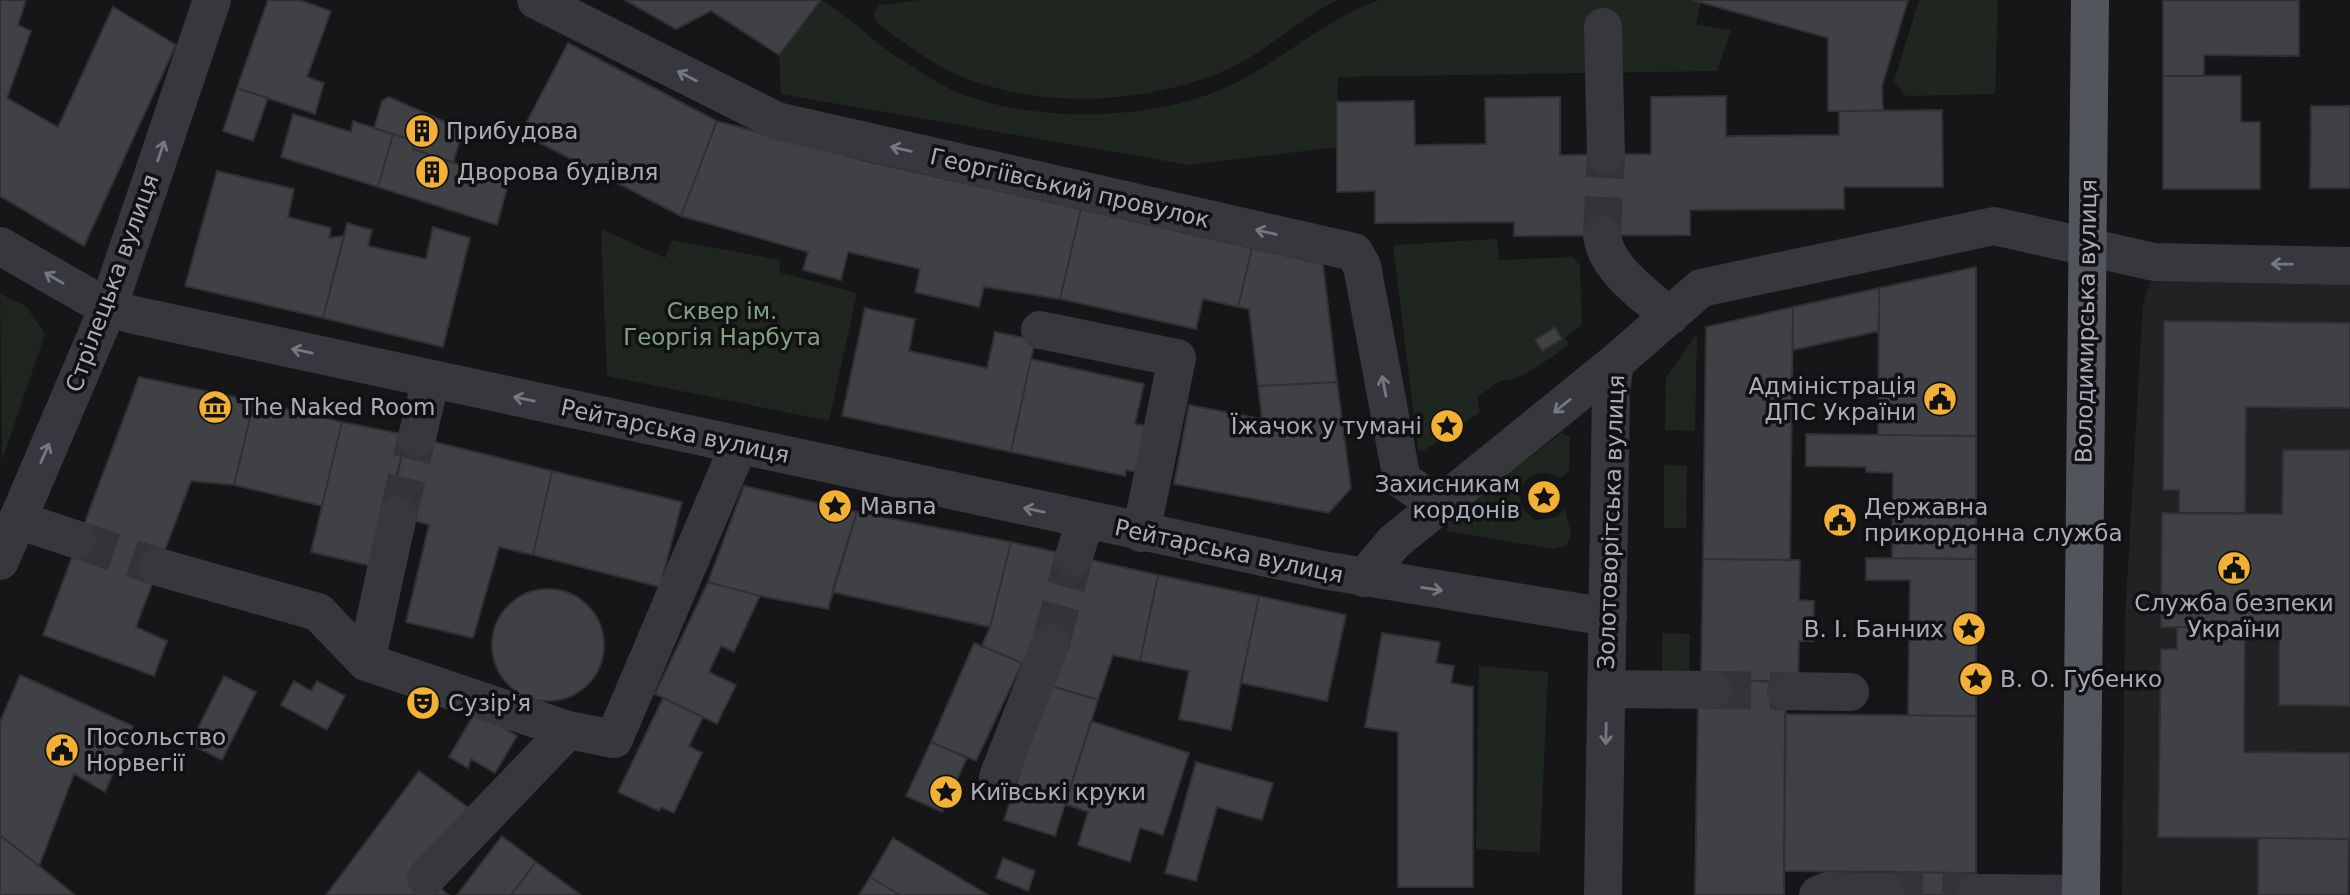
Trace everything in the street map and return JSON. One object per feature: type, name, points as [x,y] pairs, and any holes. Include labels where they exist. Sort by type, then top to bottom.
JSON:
[{"type":"main road","name":"Володимирська вулиця","points":[[2081,895],[2090,0]]},
{"type":"street","name":"Стрілецька вулиця","points":[[0,561],[13,504],[107,309],[212,0]]},
{"type":"street","name":"Георгіївський провулок","points":[[536,0],[777,121],[1354,252],[1362,266],[1402,480],[1440,506]]},
{"type":"street","points":[[1602,27],[1606,155]]},
{"type":"street","name":"Золотоворітська вулиця","points":[[1603,895],[1611,391],[1615,363],[1701,288],[1994,226],[2154,262],[2350,266]]},
{"type":"street","points":[[1602,235],[1603,246],[1630,282],[1670,316]]},
{"type":"street","name":"Рейтарська вулиця","points":[[0,246],[107,309],[739,445],[1080,539],[1141,533],[1364,578],[1608,617]]},
{"type":"street","points":[[1040,330],[1177,358],[1141,533]]},
{"type":"street","name":"Рейтарська вулиця","points":[[1364,578],[1394,542],[1615,363]]},
{"type":"street","points":[[417,437],[431,379]]},
{"type":"street","points":[[158,567],[318,612],[366,662],[568,730],[614,738],[739,445]]},
{"type":"street","points":[[13,504],[78,540]]},
{"type":"street","points":[[366,662],[398,515]]},
{"type":"street","points":[[998,777],[1051,642]]},
{"type":"street","points":[[1607,689],[1713,690]]},
{"type":"street","points":[[1786,691],[1850,692]]},
{"type":"street","points":[[426,878],[568,730]]},
{"type":"street","points":[[1818,895],[1828,891],[1885,892]]},
{"type":"street","points":[[1976,893],[2081,895]]},
{"type":"shaded area","points":[[2170,274],[2350,274],[2350,895],[2122,895],[2125,620],[2143,303],[2150,283]]},
{"type":"green space","points":[[821,0],[891,53],[950,89],[987,102],[1056,113],[1128,112],[1197,99],[1246,77],[1340,18],[1379,0],[1692,0],[1701,2],[1696,24],[1731,30],[1717,71],[1338,77],[1337,147],[1189,165],[781,94],[779,55]]},
{"type":"green space","points":[[920,0],[1337,0],[1249,57],[1219,73],[1158,91],[1126,96],[1061,98],[1029,95],[967,79],[931,61],[876,22],[874,12],[880,5]]},
{"type":"green space","points":[[1919,0],[1998,0],[1995,94],[1906,96],[1894,81]]},
{"type":"green space","name":"Сквер ім. Георгія Нарбута","points":[[601,229],[665,258],[672,240],[780,260],[779,272],[857,293],[829,421],[607,376]]},
{"type":"green space","points":[[1497,239],[1499,260],[1573,257],[1580,266],[1582,325],[1565,338],[1569,345],[1526,373],[1502,380],[1478,396],[1479,413],[1423,451],[1418,450],[1393,245]]},
{"type":"green space","points":[[0,294],[26,306],[45,334],[2,461]]},
{"type":"green space","points":[[1697,334],[1695,431],[1665,430],[1666,377]]},
{"type":"green space","points":[[1561,433],[1570,437],[1569,471],[1561,478],[1538,474],[1529,478],[1520,493],[1526,512],[1536,520],[1557,517],[1565,509],[1571,535],[1566,546],[1553,549],[1447,531],[1448,521]]},
{"type":"green space","points":[[1664,465],[1687,466],[1686,528],[1664,528]]},
{"type":"green space","points":[[1662,633],[1690,634],[1689,680],[1662,680]]},
{"type":"green space","points":[[1479,666],[1548,672],[1540,853],[1476,849]]},
{"type":"building","points":[[0,0],[26,0],[18,25],[31,31],[7,98],[58,127],[113,7],[176,45],[84,246],[0,196]]},
{"type":"building","points":[[268,0],[300,0],[331,11],[307,77],[324,83],[315,114],[237,88]]},
{"type":"building","points":[[625,0],[821,0],[779,55],[711,11],[676,29]]},
{"type":"building","points":[[1692,0],[1908,0],[1882,86],[1883,111],[1828,111],[1828,38]]},
{"type":"building","points":[[2163,0],[2299,0],[2299,56],[2204,55],[2204,76],[2163,76]]},
{"type":"building","points":[[568,43],[717,121],[681,216],[521,133]]},
{"type":"building","points":[[2163,76],[2241,76],[2241,122],[2260,122],[2260,189],[2163,189]]},
{"type":"building","points":[[237,88],[268,98],[253,141],[223,131]]},
{"type":"building","points":[[1726,96],[1726,136],[1839,135],[1839,111],[1942,110],[1943,187],[1844,187],[1844,209],[1690,210],[1690,235],[1514,236],[1514,222],[1375,223],[1375,191],[1337,192],[1337,102],[1414,101],[1415,145],[1486,144],[1485,98],[1560,97],[1560,155],[1651,154],[1651,97]]},
{"type":"building","name":"Прибудова","points":[[389,97],[459,128],[462,134],[453,163],[413,149],[415,141],[374,128],[382,101]]},
{"type":"building","points":[[2311,106],[2350,106],[2350,188],[2310,188]]},
{"type":"building","points":[[293,114],[351,132],[353,121],[393,134],[378,187],[281,157]]},
{"type":"building","points":[[717,121],[870,162],[1081,209],[1060,299],[984,287],[979,307],[915,292],[920,269],[848,252],[841,280],[803,270],[808,252],[681,216]]},
{"type":"building","name":"Дворова будівля","points":[[393,134],[415,141],[413,149],[509,181],[497,225],[378,187]]},
{"type":"building","points":[[217,171],[294,189],[288,217],[331,228],[329,238],[344,236],[323,318],[185,286]]},
{"type":"building","points":[[1081,209],[1252,248],[1238,307],[1203,299],[1196,329],[1060,299]]},
{"type":"building","points":[[347,223],[372,230],[368,246],[426,259],[433,227],[470,238],[443,347],[323,318]]},
{"type":"building","points":[[1252,248],[1323,264],[1337,382],[1258,386],[1249,309],[1238,307]]},
{"type":"building","points":[[1976,267],[1976,436],[1878,435],[1879,288]]},
{"type":"building","points":[[1879,288],[1879,331],[1793,350],[1793,307]]},
{"type":"building","points":[[1793,307],[1790,560],[1703,559],[1706,327]]},
{"type":"building","points":[[865,308],[915,319],[909,351],[987,368],[995,332],[1035,340],[1011,452],[842,416]]},
{"type":"building","points":[[2164,321],[2350,323],[2350,408],[2246,407],[2245,513],[2179,513],[2179,490],[2163,490]]},
{"type":"building","points":[[1555,327],[1562,339],[1542,351],[1535,340]]},
{"type":"building","points":[[1031,359],[1144,384],[1135,424],[1148,426],[1138,472],[1126,470],[1125,476],[1011,452]]},
{"type":"building","points":[[139,377],[254,401],[234,485],[191,481],[136,627],[167,641],[154,676],[43,635]]},
{"type":"building","points":[[1337,382],[1351,488],[1329,513],[1174,484],[1189,405],[1262,419],[1258,386]]},
{"type":"building","points":[[254,401],[342,422],[322,506],[234,485]]},
{"type":"building","points":[[342,422],[407,435],[375,567],[311,552]]},
{"type":"building","points":[[1806,434],[1976,436],[1976,559],[1892,558],[1893,473],[1866,472],[1866,467],[1806,466]]},
{"type":"building","points":[[407,435],[552,471],[533,555],[499,547],[473,638],[406,622],[429,525],[387,512]]},
{"type":"building","points":[[2283,450],[2350,450],[2350,706],[2279,705],[2279,629],[2161,627],[2162,513],[2282,514]]},
{"type":"building","points":[[552,471],[682,502],[660,587],[533,555]]},
{"type":"building","points":[[744,486],[857,512],[828,609],[760,596],[708,582]]},
{"type":"building","points":[[857,512],[1011,542],[990,627],[832,592]]},
{"type":"building","points":[[1011,542],[1158,575],[1140,661],[1113,655],[1098,700],[1048,685],[1022,663],[982,646],[990,627]]},
{"type":"building","points":[[1866,558],[1976,559],[1976,716],[1908,716],[1910,580],[1866,580]]},
{"type":"building","points":[[1703,559],[1800,560],[1799,600],[1814,601],[1813,641],[1799,641],[1798,682],[1701,680]]},
{"type":"building","points":[[1158,575],[1259,596],[1231,730],[1179,719],[1189,671],[1140,661]]},
{"type":"building","points":[[708,582],[760,596],[734,652],[721,646],[709,672],[736,685],[717,724],[655,694]]},
{"type":"building","points":[[548,589],[569,593],[587,606],[600,624],[604,645],[600,666],[587,684],[569,697],[548,701],[527,697],[509,684],[496,666],[492,645],[496,624],[509,606],[527,593]]},
{"type":"building","points":[[1259,596],[1346,615],[1327,701],[1241,683]]},
{"type":"building","points":[[2177,627],[2245,629],[2244,752],[2350,753],[2350,839],[2158,837],[2161,649],[2177,649]]},
{"type":"building","points":[[1382,633],[1440,642],[1436,663],[1454,666],[1451,683],[1473,687],[1473,887],[1398,887],[1398,732],[1365,727]]},
{"type":"building","points":[[974,643],[1022,663],[976,761],[931,742]]},
{"type":"building","name":"Посольство Норвегії","points":[[20,675],[133,726],[105,792],[74,774],[39,866],[0,835],[0,722]]},
{"type":"building","points":[[224,676],[256,692],[222,760],[190,744]]},
{"type":"building","points":[[294,681],[311,691],[317,681],[345,696],[327,730],[281,705]]},
{"type":"building","points":[[1713,681],[1786,681],[1784,895],[1695,895],[1698,703]]},
{"type":"building","points":[[1048,685],[1098,700],[1055,836],[1004,820]]},
{"type":"building","points":[[663,698],[703,717],[689,746],[702,753],[674,813],[661,807],[659,811],[618,792]]},
{"type":"building","points":[[476,711],[517,736],[495,773],[471,759],[468,768],[449,757]]},
{"type":"building","points":[[1785,714],[1976,716],[1976,873],[1784,871]]},
{"type":"building","points":[[1091,721],[1189,753],[1163,835],[1140,828],[1130,862],[1078,845],[1088,812],[1065,804]]},
{"type":"building","points":[[931,742],[967,758],[942,812],[906,796]]},
{"type":"building","points":[[1196,762],[1273,783],[1262,820],[1217,807],[1196,881],[1165,873]]},
{"type":"building","points":[[419,771],[470,809],[421,874],[449,895],[326,895]]},
{"type":"building","points":[[0,835],[39,866],[75,895],[0,895]]},
{"type":"building","points":[[502,836],[536,862],[511,895],[457,895]]},
{"type":"building","points":[[893,838],[988,895],[900,895],[870,877]]},
{"type":"building","points":[[2258,838],[2349,839],[2348,895],[2258,895]]},
{"type":"building","points":[[1003,858],[1035,871],[1028,891],[996,878]]},
{"type":"building","points":[[536,862],[581,895],[511,895]]},
{"type":"building","points":[[1885,872],[1976,873],[1976,895],[1885,895]]},
{"type":"building","points":[[870,877],[900,895],[859,895]]},
{"type":"tunnel","points":[[1602,235],[1606,155]]},
{"type":"tunnel","points":[[398,515],[417,437]]},
{"type":"tunnel","points":[[78,540],[158,567]]},
{"type":"tunnel","points":[[1051,642],[1074,557]]},
{"type":"tunnel","points":[[1713,690],[1786,691]]},
{"type":"tunnel","points":[[1885,892],[1976,893]]},
{"type":"place","name":"Прибудова","points":[[422,131]]},
{"type":"place","name":"Дворова будівля","points":[[432,172]]},
{"type":"place","name":"Адміністрація ДПС України","points":[[1940,399]]},
{"type":"place","name":"The Naked Room","points":[[215,407]]},
{"type":"place","name":"Їжачок у тумані","points":[[1447,426]]},
{"type":"place","name":"Захисникам кордонів","points":[[1544,497]]},
{"type":"place","name":"Мавпа","points":[[835,506]]},
{"type":"place","name":"Державна прикордонна служба","points":[[1840,520]]},
{"type":"place","name":"Служба безпеки України","points":[[2234,568]]},
{"type":"place","name":"В. І. Банних","points":[[1969,629]]},
{"type":"place","name":"В. О. Губенко","points":[[1976,679]]},
{"type":"place","name":"Сузір'я","points":[[423,703]]},
{"type":"place","name":"Посольство Норвегії","points":[[62,750]]},
{"type":"place","name":"Київські круки","points":[[946,792]]}]
